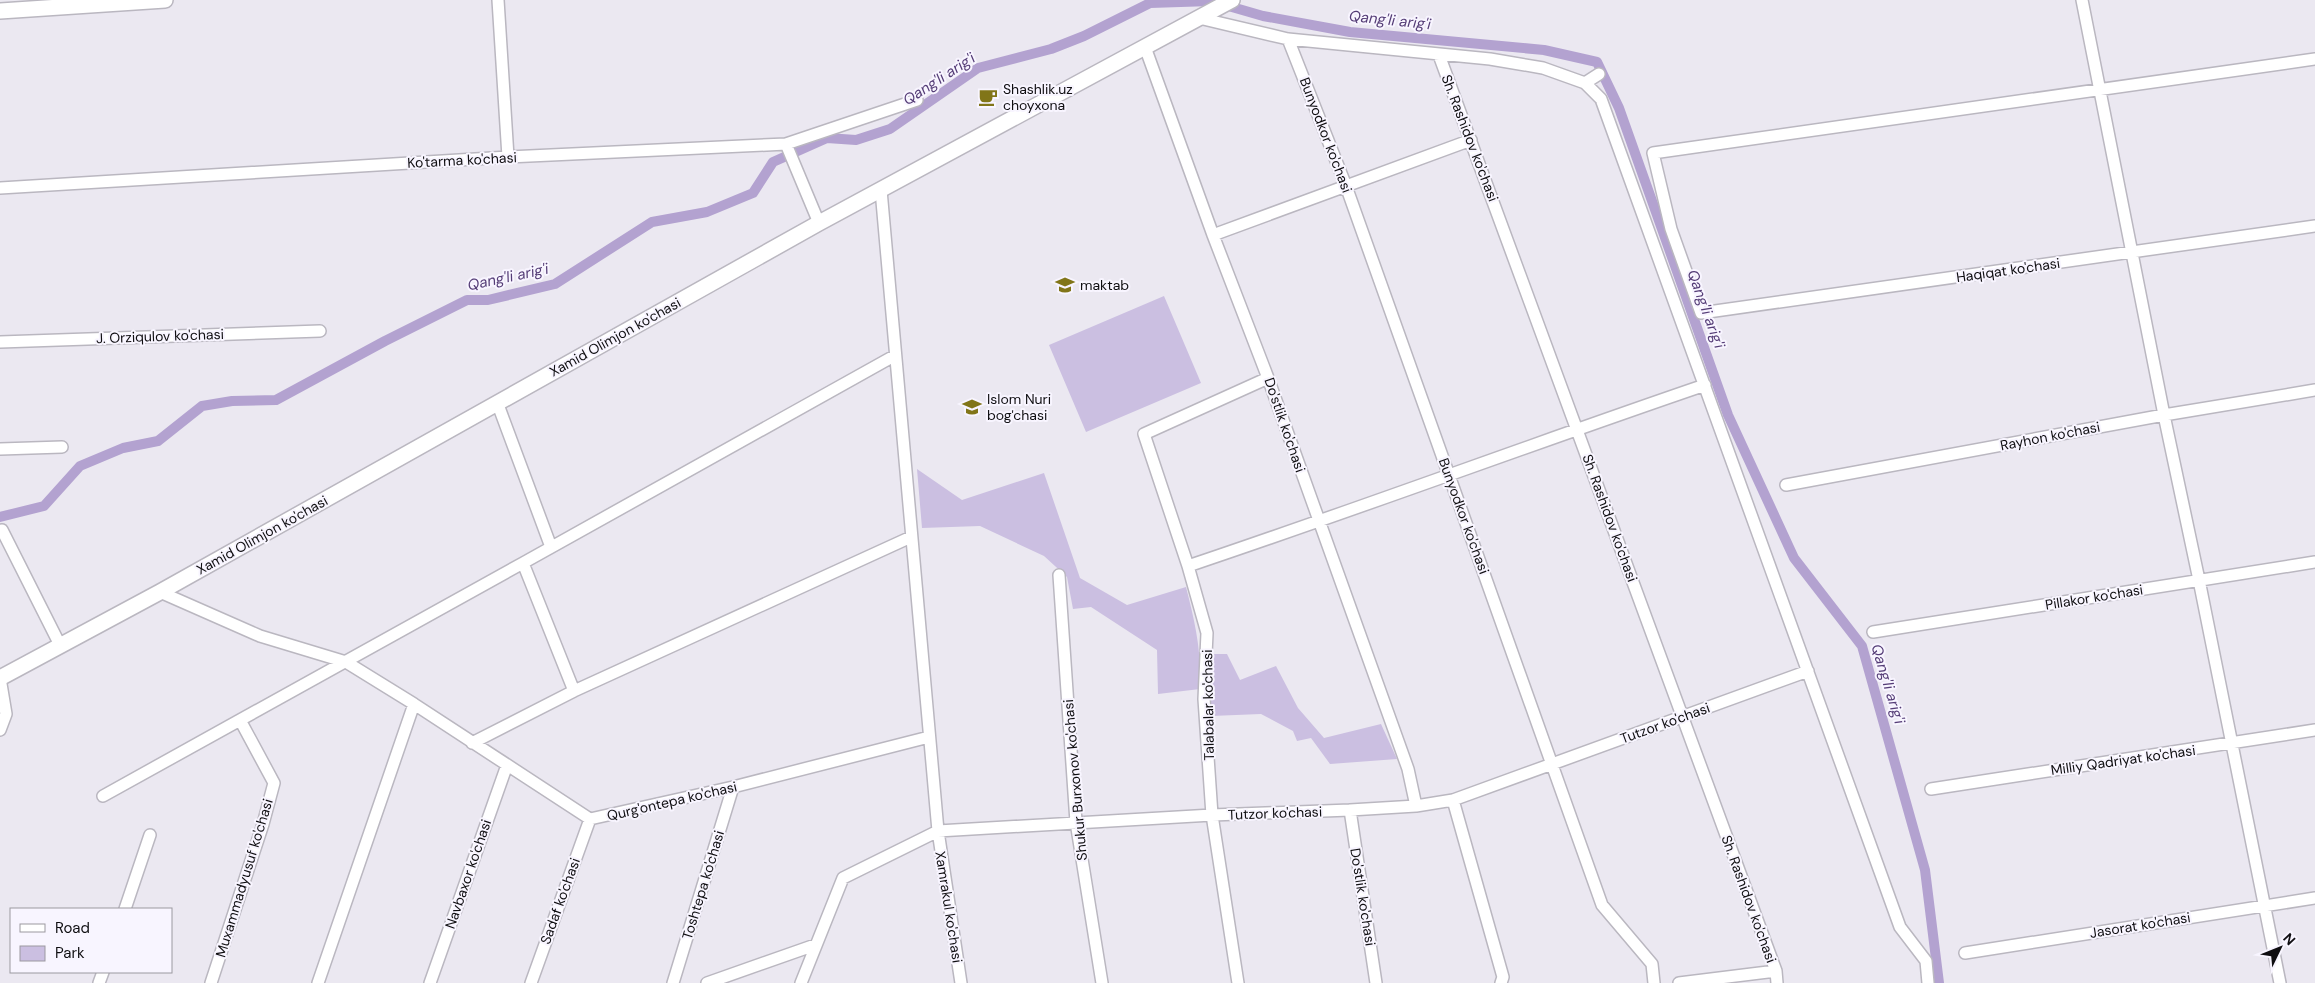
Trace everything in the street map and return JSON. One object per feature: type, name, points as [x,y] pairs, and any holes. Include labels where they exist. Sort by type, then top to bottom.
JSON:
[{"type":"main road","points":[[0,11],[166,0]]},
{"type":"main road","name":"Xamid Olimjon ko'chasi","points":[[0,678],[160,592],[819,223],[1232,0]]},
{"type":"street","points":[[498,0],[508,157]]},
{"type":"street","points":[[2082,0],[2164,415],[2280,983]]},
{"type":"street","points":[[1199,18],[1288,39],[1490,59],[1543,68],[1585,83],[1601,99],[1900,927],[1926,961],[1928,983]]},
{"type":"street","name":"Bunyodkor ko'chasi","points":[[1288,39],[1346,186],[1602,904],[1652,964],[1654,983]]},
{"type":"street","name":"Do'stlik ko'chasi","points":[[1144,47],[1268,378],[1408,769],[1416,806]]},
{"type":"street","name":"Sh. Rashidov ko'chasi","points":[[1439,55],[1776,971],[1777,983]]},
{"type":"street","points":[[2100,91],[2315,59]]},
{"type":"street","points":[[1585,83],[1598,74]]},
{"type":"street","name":"Haqiqat ko'chasi","points":[[2100,91],[1654,153],[1671,229],[1700,313],[2315,226]]},
{"type":"street","name":"Ko'tarma ko'chasi","points":[[0,188],[508,157],[790,151],[917,100]]},
{"type":"street","points":[[1213,235],[1471,140]]},
{"type":"street","points":[[790,151],[819,223]]},
{"type":"street","name":"Xamrakul ko'chasi","points":[[881,190],[894,356],[938,831],[961,983]]},
{"type":"street","name":"J. Orziqulov ko'chasi","points":[[0,342],[320,331]]},
{"type":"street","points":[[103,796],[894,356]]},
{"type":"street","name":"Talabalar ko'chasi","points":[[1238,983],[1212,815],[1204,699],[1207,633],[1188,566],[1144,434],[1268,378]]},
{"type":"street","points":[[1188,566],[1319,522],[1577,429],[1705,386]]},
{"type":"street","name":"Rayhon ko'chasi","points":[[1786,485],[2164,415],[2315,390]]},
{"type":"street","points":[[497,402],[551,548]]},
{"type":"street","points":[[0,450],[62,448]]},
{"type":"street","points":[[2,530],[60,645]]},
{"type":"street","points":[[472,742],[574,691],[911,537]]},
{"type":"street","name":"Pillakor ko'chasi","points":[[1873,632],[2315,562]]},
{"type":"street","points":[[523,563],[574,691]]},
{"type":"street","name":"Shukur Burxonov ko'chasi","points":[[1059,575],[1076,822],[1102,983]]},
{"type":"street","name":"Qurg'ontepa ko'chasi","points":[[160,592],[260,636],[346,662],[590,819],[733,787],[929,738]]},
{"type":"street","name":"Tutzor ko'chasi","points":[[800,983],[843,878],[938,831],[1212,815],[1350,810],[1416,806],[1453,800],[1808,671]]},
{"type":"street","points":[[0,678],[6,714],[0,730]]},
{"type":"street","points":[[318,983],[414,704]]},
{"type":"street","name":"Muxammadyusuf ko'chasi","points":[[211,983],[263,824],[274,783],[240,720]]},
{"type":"street","name":"Milliy Qadriyat ko'chasi","points":[[1931,789],[2315,730]]},
{"type":"street","name":"Navbaxor ko'chasi","points":[[430,983],[507,765]]},
{"type":"street","name":"Toshtepa ko'chasi","points":[[673,983],[733,787]]},
{"type":"street","points":[[1453,800],[1503,976],[1501,983]]},
{"type":"street","name":"Do'stlik ko'chasi","points":[[1350,810],[1376,983]]},
{"type":"street","name":"Sadaf ko'chasi","points":[[531,983],[590,819]]},
{"type":"street","points":[[124,908],[150,835]]},
{"type":"street","name":"Jasorat ko'chasi","points":[[1965,953],[2315,898]]},
{"type":"street","points":[[707,983],[815,944]]},
{"type":"street","points":[[1679,983],[1776,971]]},
{"type":"green space","points":[[1164,296],[1201,383],[1086,432],[1049,345]]},
{"type":"green space","points":[[917,469],[962,500],[1044,473],[1080,578],[1127,605],[1186,587],[1197,638],[1200,663],[1200,689],[1158,694],[1157,650],[1091,607],[1073,609],[1067,577],[1044,556],[980,526],[922,528]]},
{"type":"green space","points":[[1212,654],[1227,654],[1240,680],[1276,666],[1298,708],[1324,738],[1381,724],[1397,759],[1330,764],[1311,738],[1297,741],[1293,731],[1261,714],[1211,716],[1209,700]]},
{"type":"waterway","name":"Qang'li arig'i","points":[[0,517],[44,506],[80,466],[123,448],[158,441],[202,406],[232,401],[276,400],[385,341],[467,300],[488,300],[555,284],[652,222],[707,212],[753,193],[773,162],[827,138],[856,140],[890,129],[978,68],[1051,49],[1084,36],[1150,3],[1211,1],[1263,16],[1350,32],[1544,50],[1597,62],[1619,108],[1728,415],[1794,558],[1862,646],[1925,870],[1939,983]]},
{"type":"place","name":"Shashlik.uz choyxona","points":[[988,97]]},
{"type":"place","name":"maktab","points":[[1065,285]]},
{"type":"place","name":"Islom Nuri bog'chasi","points":[[972,407]]}]
